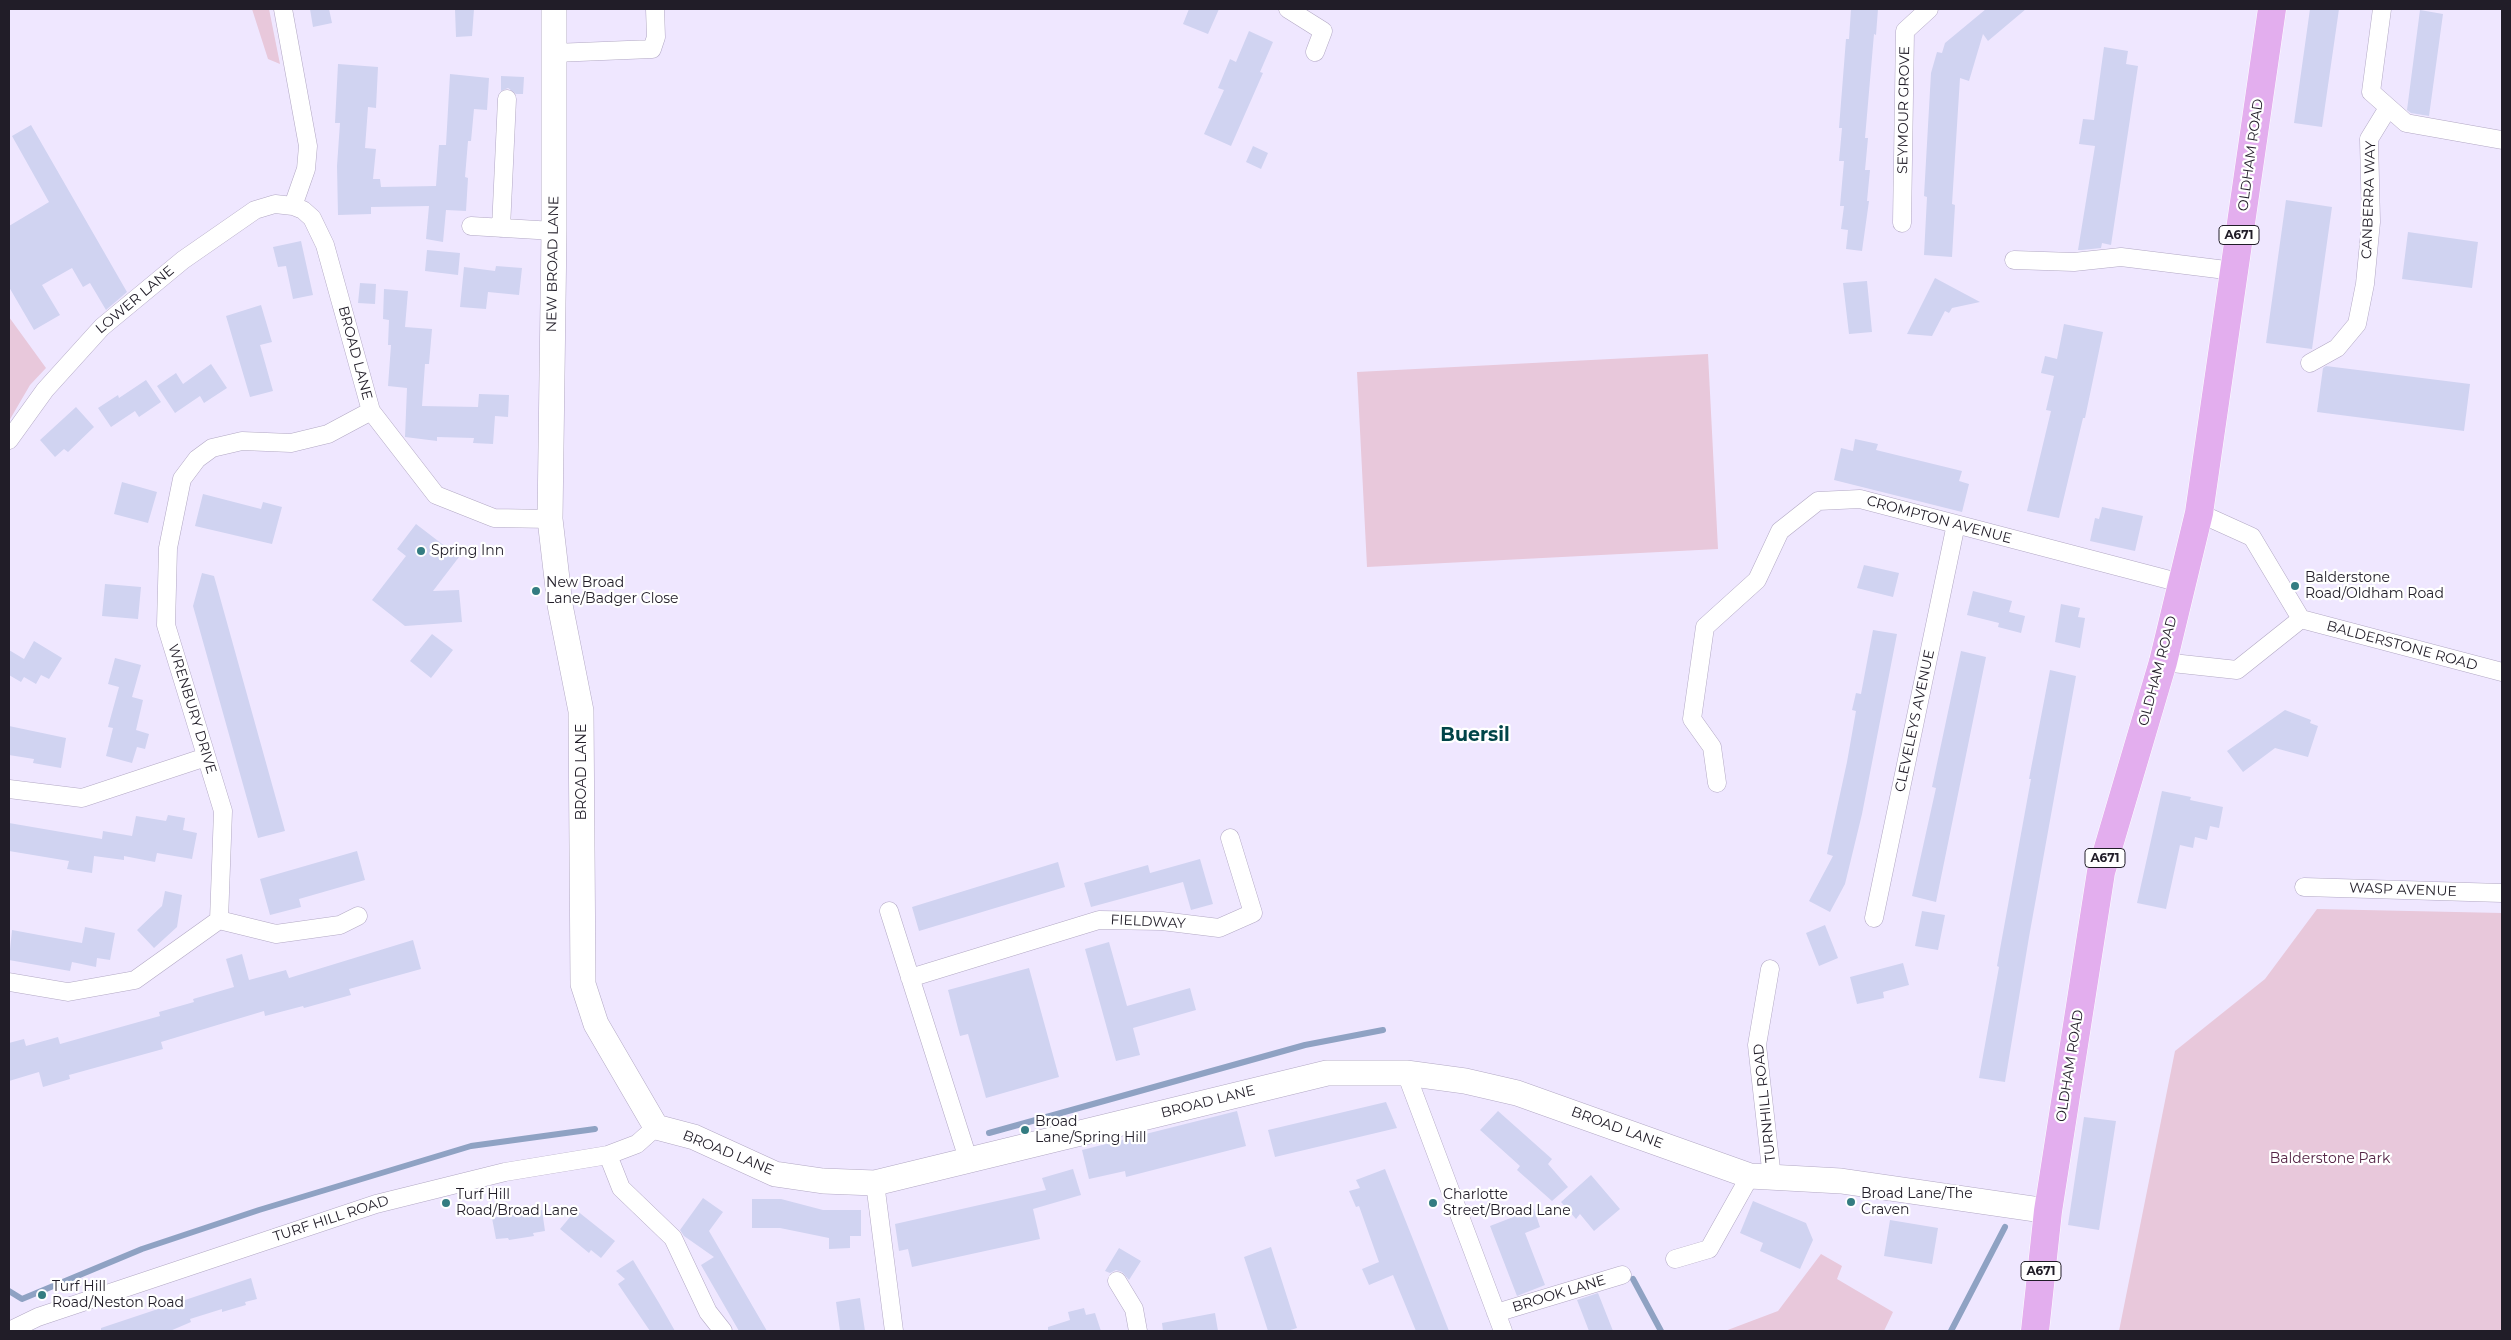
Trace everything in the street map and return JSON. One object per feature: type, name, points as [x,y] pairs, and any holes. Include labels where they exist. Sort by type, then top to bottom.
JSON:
[{"type":"main road","name":"NEW BROAD LANE","points":[[550,519],[554,231],[554,9]]},
{"type":"main road","name":"OLDHAM ROAD","points":[[2035,1331],[2048,1211],[2101,872],[2163,662],[2199,514],[2272,9]]},
{"type":"main road","name":"BROAD LANE","points":[[550,519],[560,605],[582,711],[583,984],[596,1024],[656,1127],[694,1137],[776,1174],[823,1181],[875,1183],[969,1162],[1327,1073],[1406,1073],[1465,1081],[1517,1093],[1761,1177],[1841,1181],[2048,1211]]},
{"type":"street","points":[[283,9],[308,146],[306,169],[293,206]]},
{"type":"street","points":[[554,53],[652,49],[656,37],[655,9]]},
{"type":"street","points":[[1288,9],[1323,31],[1315,52]]},
{"type":"street","name":"SEYMOUR GROVE","points":[[1902,223],[1905,31],[1929,9]]},
{"type":"street","points":[[2382,9],[2371,92],[2406,123],[2502,140]]},
{"type":"street","points":[[501,228],[508,99]]},
{"type":"street","name":"CANBERRA WAY","points":[[2310,363],[2337,348],[2357,324],[2365,284],[2371,222],[2368,139],[2388,108]]},
{"type":"street","name":"LOWER LANE","points":[[9,440],[45,390],[102,326],[183,260],[254,210],[274,204],[293,206]]},
{"type":"street","name":"BROAD LANE","points":[[293,206],[303,210],[312,218],[325,245],[371,411],[436,495],[494,518],[550,519]]},
{"type":"street","points":[[471,226],[554,231]]},
{"type":"street","points":[[2014,260],[2074,262],[2122,257],[2234,271]]},
{"type":"street","name":"WRENBURY DRIVE","points":[[219,920],[223,811],[166,625],[168,548],[182,479],[196,459],[212,448],[242,441],[291,443],[300,441],[328,434],[371,411]]},
{"type":"street","name":"CROMPTON AVENUE","points":[[1717,783],[1712,747],[1692,719],[1705,626],[1758,580],[1780,531],[1818,501],[1860,499],[2181,583]]},
{"type":"street","points":[[2163,662],[2237,670],[2301,620],[2252,537],[2199,514]]},
{"type":"street","name":"CLEVELEYS AVENUE","points":[[1874,918],[1956,524]]},
{"type":"street","name":"BALDERSTONE ROAD","points":[[2301,620],[2502,672]]},
{"type":"street","points":[[9,789],[82,798],[206,757]]},
{"type":"street","name":"FIELDWAY","points":[[910,978],[1099,920],[1162,921],[1219,928],[1253,913],[1230,838]]},
{"type":"street","name":"WASP AVENUE","points":[[2304,886],[2502,893]]},
{"type":"street","points":[[889,911],[969,1162]]},
{"type":"street","points":[[9,982],[68,992],[135,980],[219,920],[276,934],[340,925],[358,916]]},
{"type":"street","name":"TURNHILL ROAD","points":[[1761,1177],[1757,1046],[1770,969]]},
{"type":"street","points":[[1406,1073],[1503,1331]]},
{"type":"street","name":"TURF HILL ROAD","points":[[9,1330],[38,1316],[376,1204],[505,1172],[608,1155],[637,1144],[656,1127]]},
{"type":"street","points":[[608,1155],[621,1188],[673,1238],[708,1312],[722,1331]]},
{"type":"street","points":[[1675,1259],[1709,1249],[1761,1177]]},
{"type":"street","points":[[875,1183],[894,1331]]},
{"type":"street","name":"BROOK LANE","points":[[1496,1313],[1622,1275]]},
{"type":"street","points":[[1117,1280],[1134,1310],[1138,1331]]},
{"type":"green space","points":[[252,9],[269,9],[280,64],[268,59]]},
{"type":"green space","points":[[9,317],[46,368],[30,385],[9,421]]},
{"type":"green space","points":[[1708,354],[1718,549],[1367,567],[1357,372]]},
{"type":"green space","name":"Balderstone Park","points":[[2317,909],[2502,913],[2502,1331],[2119,1331],[2175,1051],[2265,979]]},
{"type":"green space","points":[[1821,1254],[1842,1266],[1837,1279],[1893,1312],[1884,1331],[1725,1331],[1778,1311]]},
{"type":"building","points":[[310,9],[329,9],[332,23],[313,27]]},
{"type":"building","points":[[455,9],[474,9],[472,36],[456,37]]},
{"type":"building","points":[[1189,9],[1219,9],[1208,34],[1183,24]]},
{"type":"building","points":[[1851,9],[1878,9],[1865,138],[1868,138],[1865,170],[1870,170],[1867,201],[1869,201],[1862,251],[1846,249],[1848,230],[1841,229],[1844,206],[1840,206],[1844,161],[1839,161],[1842,128],[1839,128],[1846,39],[1849,39]]},
{"type":"building","points":[[1986,9],[2026,9],[1988,41],[1983,34],[1969,81],[1960,78],[1952,204],[1955,205],[1952,257],[1924,255],[1927,197],[1924,196],[1931,73],[1937,52],[1942,53],[1945,43]]},
{"type":"building","points":[[2310,9],[2339,9],[2322,127],[2294,123]]},
{"type":"building","points":[[2420,10],[2443,14],[2429,116],[2411,113],[2407,110]]},
{"type":"building","points":[[1249,31],[1273,42],[1260,72],[1263,73],[1231,146],[1204,134],[1224,90],[1218,88],[1230,59],[1236,62]]},
{"type":"building","points":[[2104,47],[2128,51],[2126,64],[2138,66],[2111,245],[2102,243],[2101,248],[2078,250],[2095,146],[2079,144],[2083,119],[2094,120]]},
{"type":"building","points":[[338,64],[378,67],[376,108],[368,107],[365,148],[376,149],[373,179],[380,179],[381,187],[436,186],[439,145],[446,145],[450,74],[489,78],[487,110],[474,109],[471,141],[468,141],[465,177],[468,178],[466,211],[446,210],[443,242],[426,239],[429,206],[371,207],[371,214],[338,215],[337,166],[340,123],[335,123]]},
{"type":"building","points":[[501,76],[524,77],[523,94],[516,94],[508,88],[501,91]]},
{"type":"building","points":[[31,125],[127,292],[106,310],[90,283],[83,287],[72,268],[42,285],[60,315],[34,330],[9,287],[9,226],[49,202],[12,136]]},
{"type":"building","points":[[1253,146],[1268,153],[1261,169],[1246,162]]},
{"type":"building","points":[[2286,200],[2332,207],[2312,349],[2266,343]]},
{"type":"building","points":[[2408,232],[2478,242],[2472,288],[2402,279]]},
{"type":"building","points":[[301,241],[313,295],[293,299],[286,266],[278,267],[273,247]]},
{"type":"building","points":[[427,250],[460,253],[458,275],[425,271]]},
{"type":"building","points":[[496,266],[522,268],[519,295],[488,292],[486,309],[460,307],[464,267],[495,271]]},
{"type":"building","points":[[1935,278],[1980,302],[1952,308],[1949,313],[1945,311],[1932,336],[1907,334]]},
{"type":"building","points":[[1867,281],[1872,332],[1849,334],[1843,283]]},
{"type":"building","points":[[360,283],[376,284],[375,304],[358,303]]},
{"type":"building","points":[[384,289],[408,291],[405,327],[432,329],[429,364],[425,364],[422,406],[478,407],[479,394],[509,395],[508,417],[495,416],[493,444],[473,443],[474,438],[437,437],[437,441],[405,437],[407,388],[388,386],[391,345],[388,345],[389,320],[383,319]]},
{"type":"building","points":[[261,305],[272,342],[260,345],[273,391],[250,397],[226,316]]},
{"type":"building","points":[[2064,324],[2103,332],[2085,418],[2083,418],[2059,518],[2027,511],[2051,411],[2046,410],[2054,376],[2041,373],[2045,356],[2057,359]]},
{"type":"building","points":[[211,364],[227,388],[204,403],[200,396],[175,413],[157,386],[176,373],[183,384]]},
{"type":"building","points":[[2326,366],[2470,384],[2464,431],[2317,412],[2323,368]]},
{"type":"building","points":[[146,380],[161,402],[139,417],[135,411],[111,427],[98,408],[118,395],[119,398]]},
{"type":"building","points":[[76,407],[94,427],[68,452],[64,449],[55,457],[40,440]]},
{"type":"building","points":[[1855,439],[1878,444],[1876,450],[1962,471],[1959,481],[1969,484],[1962,512],[1834,480],[1841,448],[1853,451]]},
{"type":"building","points":[[122,482],[157,492],[148,523],[114,514]]},
{"type":"building","points":[[203,494],[261,509],[263,502],[282,507],[272,544],[195,526]]},
{"type":"building","points":[[2102,507],[2143,516],[2135,551],[2090,541],[2095,518],[2099,519]]},
{"type":"building","points":[[416,524],[459,557],[433,591],[459,590],[462,622],[405,626],[372,600],[406,556],[397,549]]},
{"type":"building","points":[[1864,565],[1899,573],[1893,597],[1857,588]]},
{"type":"building","points":[[202,573],[214,576],[285,831],[258,838],[193,606]]},
{"type":"building","points":[[105,584],[141,587],[138,619],[102,616]]},
{"type":"building","points":[[1973,591],[2012,601],[2009,612],[2025,616],[2021,633],[1998,627],[1999,623],[1967,615]]},
{"type":"building","points":[[2061,604],[2080,608],[2078,617],[2085,618],[2080,648],[2055,642]]},
{"type":"building","points":[[1873,630],[1897,634],[1862,814],[1845,884],[1830,912],[1809,901],[1833,856],[1827,854],[1856,711],[1852,710],[1856,693],[1861,694]]},
{"type":"building","points":[[432,634],[453,650],[431,678],[410,661]]},
{"type":"building","points":[[34,641],[62,658],[49,679],[41,675],[36,684],[24,677],[21,682],[9,675],[9,650],[24,659]]},
{"type":"building","points":[[1961,651],[1986,657],[1936,902],[1912,896],[1936,788],[1932,787]]},
{"type":"building","points":[[115,658],[141,665],[132,697],[143,700],[136,730],[149,734],[145,749],[137,747],[132,763],[106,756],[113,728],[108,727],[119,687],[108,684]]},
{"type":"building","points":[[2050,670],[2076,676],[2005,1082],[1979,1078],[2031,779],[2029,779]]},
{"type":"building","points":[[2285,710],[2311,720],[2310,723],[2318,726],[2308,757],[2275,748],[2243,772],[2227,751]]},
{"type":"building","points":[[9,726],[66,738],[61,768],[33,763],[34,759],[9,755]]},
{"type":"building","points":[[2162,791],[2191,797],[2190,800],[2223,807],[2219,828],[2210,826],[2207,840],[2195,837],[2193,848],[2180,845],[2166,909],[2137,903]]},
{"type":"building","points":[[168,815],[185,818],[183,830],[197,833],[192,859],[157,853],[155,862],[124,856],[124,860],[94,856],[92,873],[67,869],[69,861],[9,851],[9,823],[102,839],[103,831],[132,836],[136,816],[166,821]]},
{"type":"building","points":[[357,851],[365,880],[299,899],[301,907],[270,915],[260,879]]},
{"type":"building","points":[[1200,859],[1213,904],[1191,910],[1183,882],[1091,907],[1084,883],[1148,865],[1150,873]]},
{"type":"building","points":[[1058,862],[1065,887],[919,931],[912,907]]},
{"type":"building","points":[[165,891],[182,895],[177,927],[154,948],[137,930],[162,906]]},
{"type":"building","points":[[1922,911],[1945,915],[1938,950],[1915,946]]},
{"type":"building","points":[[1825,925],[1838,958],[1819,966],[1806,933]]},
{"type":"building","points":[[85,927],[115,933],[110,960],[97,958],[96,967],[72,962],[70,971],[9,960],[12,930],[82,943]]},
{"type":"building","points":[[413,940],[421,969],[349,989],[351,995],[265,1016],[264,1011],[161,1042],[163,1049],[69,1075],[70,1079],[43,1087],[39,1072],[9,1081],[9,1043],[24,1039],[26,1046],[58,1037],[60,1044],[160,1016],[159,1012],[194,1002],[193,999],[234,987],[226,959],[242,954],[249,980],[286,970],[289,978]]},
{"type":"building","points":[[1109,942],[1127,1006],[1190,988],[1196,1010],[1133,1028],[1140,1055],[1116,1061],[1085,949]]},
{"type":"building","points":[[1903,963],[1909,985],[1883,992],[1884,998],[1857,1004],[1850,977]]},
{"type":"building","points":[[1029,968],[1059,1077],[986,1098],[968,1034],[960,1036],[948,990]]},
{"type":"building","points":[[1386,1102],[1397,1128],[1275,1157],[1268,1130]]},
{"type":"building","points":[[1237,1111],[1246,1146],[1126,1177],[1125,1171],[1089,1179],[1082,1150]]},
{"type":"building","points":[[1498,1111],[1552,1159],[1548,1164],[1568,1187],[1552,1201],[1517,1170],[1520,1166],[1480,1130]]},
{"type":"building","points":[[2084,1117],[2116,1121],[2099,1230],[2068,1225]]},
{"type":"building","points":[[1073,1169],[1081,1195],[1033,1209],[1040,1239],[912,1267],[908,1249],[899,1251],[895,1224],[1046,1190],[1042,1178]]},
{"type":"building","points":[[1385,1169],[1449,1331],[1416,1331],[1393,1275],[1369,1285],[1362,1269],[1379,1262],[1359,1206],[1356,1207],[1349,1191],[1360,1188],[1356,1180]]},
{"type":"building","points":[[1591,1175],[1620,1209],[1594,1231],[1580,1214],[1576,1219],[1561,1202]]},
{"type":"building","points":[[703,1198],[723,1212],[709,1231],[767,1331],[739,1331],[701,1265],[714,1257],[684,1236],[680,1230]]},
{"type":"building","points":[[752,1199],[781,1199],[823,1210],[861,1210],[861,1236],[850,1236],[850,1248],[829,1249],[829,1238],[780,1228],[752,1228]]},
{"type":"building","points":[[1753,1201],[1806,1223],[1813,1240],[1800,1269],[1760,1251],[1763,1243],[1740,1233]]},
{"type":"building","points":[[1534,1209],[1540,1227],[1525,1233],[1545,1285],[1517,1296],[1490,1226]]},
{"type":"building","points":[[542,1210],[545,1231],[533,1233],[534,1236],[509,1240],[508,1238],[496,1239],[492,1218]]},
{"type":"building","points":[[576,1210],[615,1241],[601,1258],[591,1250],[589,1253],[560,1229]]},
{"type":"building","points":[[1890,1220],[1938,1228],[1932,1264],[1884,1256]]},
{"type":"building","points":[[1271,1247],[1297,1328],[1287,1331],[1268,1331],[1244,1257]]},
{"type":"building","points":[[1119,1248],[1141,1261],[1129,1280],[1122,1272],[1116,1270],[1110,1273],[1105,1271]]},
{"type":"building","points":[[633,1260],[675,1331],[650,1331],[618,1284],[625,1279],[616,1271]]},
{"type":"building","points":[[251,1278],[257,1299],[245,1302],[246,1305],[222,1312],[222,1309],[190,1319],[191,1322],[170,1331],[101,1331],[101,1328]]},
{"type":"building","points":[[1598,1293],[1613,1331],[1589,1331],[1577,1300]]},
{"type":"building","points":[[860,1298],[865,1331],[840,1331],[836,1302]]},
{"type":"building","points":[[1084,1308],[1086,1315],[1095,1313],[1101,1331],[1048,1331],[1048,1327],[1070,1320],[1068,1312]]},
{"type":"building","points":[[1215,1313],[1218,1331],[1163,1331],[1162,1323]]},
{"type":"waterway","points":[[989,1133],[1305,1045],[1383,1030]]},
{"type":"waterway","points":[[9,1291],[22,1299],[142,1249],[259,1210],[471,1146],[595,1129]]},
{"type":"waterway","points":[[1951,1331],[2005,1227]]},
{"type":"waterway","points":[[1633,1279],[1661,1331]]},
{"type":"place","name":"Spring Inn","points":[[421,551]]},
{"type":"place","name":"Balderstone Road/Oldham Road","points":[[2295,586]]},
{"type":"place","name":"New Broad Lane/Badger Close","points":[[536,591]]},
{"type":"place","name":"Broad Lane/Spring Hill","points":[[1025,1130]]},
{"type":"place","name":"Broad Lane/The Craven","points":[[1851,1202]]},
{"type":"place","name":"Turf Hill Road/Broad Lane","points":[[446,1203]]},
{"type":"place","name":"Charlotte Street/Broad Lane","points":[[1433,1203]]},
{"type":"place","name":"Turf Hill Road/Neston Road","points":[[42,1295]]},
{"type":"district","name":"Buersil","points":[[1475,735]]}]
